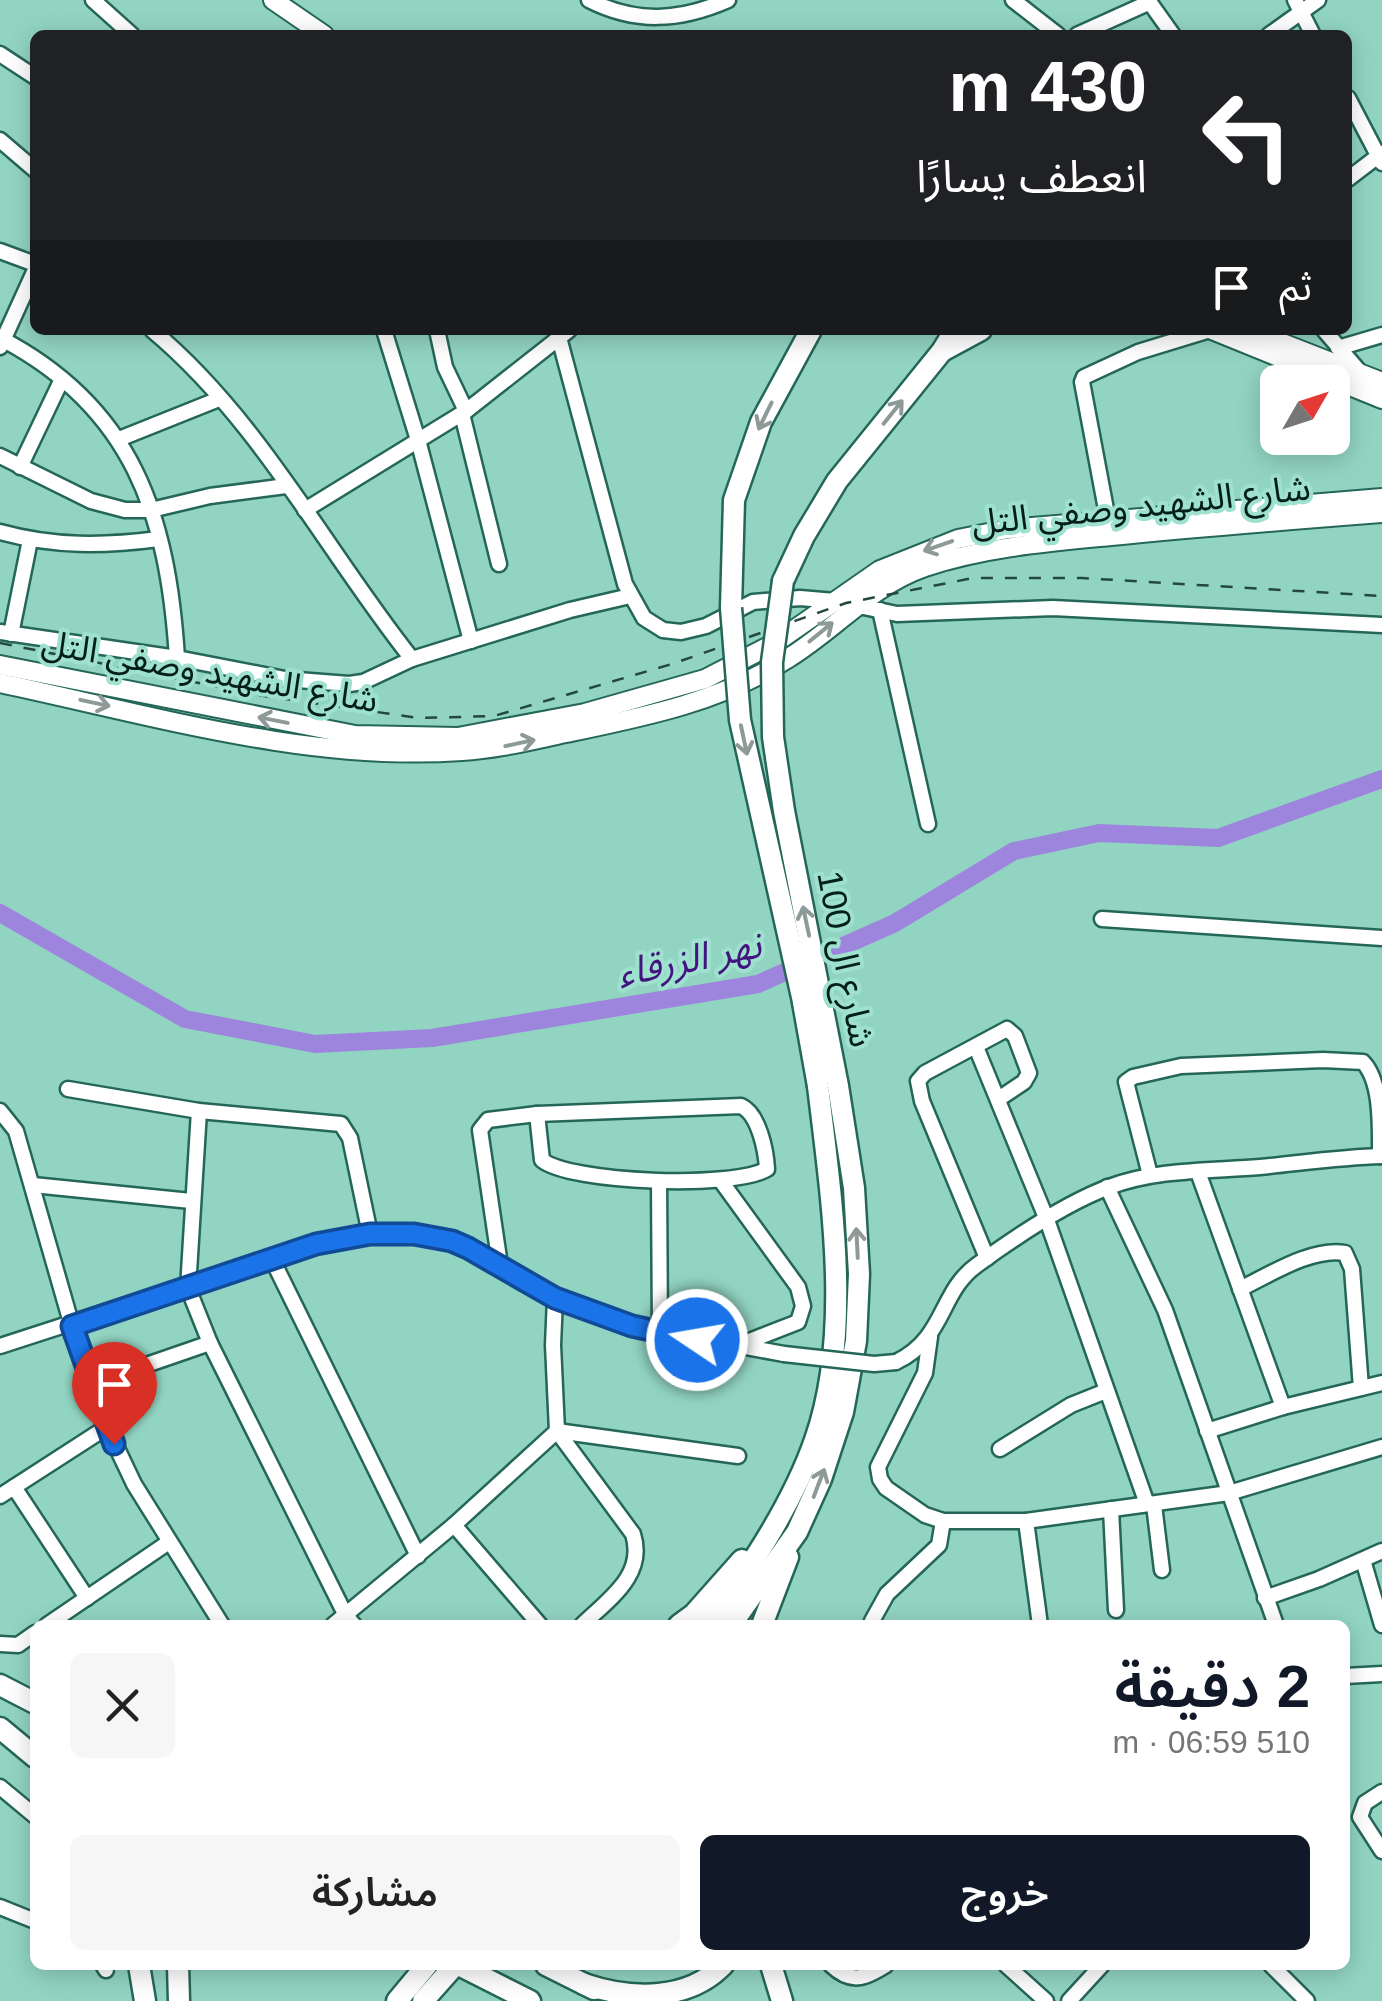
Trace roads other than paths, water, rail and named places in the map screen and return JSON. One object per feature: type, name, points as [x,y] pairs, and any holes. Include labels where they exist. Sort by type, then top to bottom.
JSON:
[{"type":"highway","name":"شارع ال 100","points":[[735,1620],[797,1532],[821,1479],[843,1412],[856,1341],[859,1274],[854,1188],[776,892],[740,720],[731,608],[734,500],[761,422],[808,335]]},
{"type":"highway","name":"شارع ال 100","points":[[713,1620],[774,1525],[814,1443],[825,1408],[835,1338],[828,1086],[773,737],[772,662],[783,581],[804,536],[837,482],[952,335]]},
{"type":"highway","points":[[942,352],[972,335]]},
{"type":"highway","points":[[686,1620],[774,1525]]},
{"type":"highway","points":[[764,1620],[797,1532]]},
{"type":"highway","points":[[0,1685],[30,1700]]},
{"type":"highway","points":[[0,1727],[30,1742]]},
{"type":"highway","points":[[0,1727],[30,1753]]},
{"type":"highway","points":[[140,1970],[145,2001]]},
{"type":"highway","points":[[178,1970],[179,2001]]},
{"type":"highway","points":[[396,2001],[421,1993],[451,1970]]},
{"type":"highway","points":[[467,1970],[530,2001]]},
{"type":"highway","points":[[556,1970],[618,2001]]},
{"type":"highway","points":[[584,1984],[640,2001],[701,1987],[718,1970]]},
{"type":"highway","points":[[773,1970],[782,2001]]},
{"type":"highway","points":[[492,1982],[511,2001]]},
{"type":"main road","points":[[273,0],[317,30]]},
{"type":"main road","points":[[291,0],[335,30]]},
{"type":"main road","points":[[1223,335],[1382,399]]},
{"type":"main road","points":[[1262,335],[1382,382]]},
{"type":"main road","name":"شارع الشهيد وصفي التل","points":[[0,665],[355,735],[458,736],[585,713],[705,679],[775,643],[880,570],[912,554],[958,539],[1008,529],[1382,498]]},
{"type":"main road","name":"شارع الشهيد وصفي التل","points":[[0,683],[258,737],[346,750],[462,752],[499,748],[706,700],[790,658],[890,582],[922,568],[1010,546],[1382,513]]},
{"type":"street","points":[[93,0],[126,30]]},
{"type":"street","points":[[589,0],[610,11],[653,19],[697,13],[728,0]]},
{"type":"street","points":[[1013,0],[1052,30]]},
{"type":"street","points":[[1274,30],[1298,6],[1318,0]]},
{"type":"street","points":[[1088,30],[1149,1],[1169,30]]},
{"type":"street","points":[[1298,6],[1311,30]]},
{"type":"street","points":[[0,54],[30,74]]},
{"type":"street","points":[[1352,105],[1381,157],[1352,175]]},
{"type":"street","points":[[0,140],[30,166]]},
{"type":"street","points":[[0,251],[30,265]]},
{"type":"street","points":[[30,278],[1,342],[62,379],[85,398],[119,438],[151,510],[159,539],[171,597],[177,658]]},
{"type":"street","points":[[157,335],[197,372],[254,439],[412,660]]},
{"type":"street","points":[[386,335],[418,440],[471,641]]},
{"type":"street","points":[[438,335],[444,367],[464,412],[499,564]]},
{"type":"street","points":[[305,510],[464,412],[558,335]]},
{"type":"street","points":[[563,335],[630,596],[640,615],[657,628],[682,632],[706,626],[763,600],[834,601],[897,614],[1053,608],[1382,625]]},
{"type":"street","points":[[1108,520],[1084,377],[1138,352],[1194,335]]},
{"type":"street","points":[[1328,335],[1363,375]]},
{"type":"street","points":[[1338,348],[1382,335]]},
{"type":"street","points":[[20,467],[62,379]]},
{"type":"street","points":[[119,438],[219,399]]},
{"type":"street","points":[[0,456],[91,502],[125,510],[151,510],[210,496],[286,486]]},
{"type":"street","points":[[0,532],[30,540],[104,546],[159,539]]},
{"type":"street","points":[[30,540],[6,634],[177,658],[285,679],[364,682],[412,660],[570,610],[630,596]]},
{"type":"street","points":[[880,610],[928,824]]},
{"type":"street","points":[[1102,919],[1382,938]]},
{"type":"street","points":[[987,1258],[922,1101],[918,1081],[925,1073],[1004,1028],[1015,1036],[1028,1073],[1024,1082],[1000,1098]]},
{"type":"street","points":[[976,1047],[1047,1220],[1106,1391],[1151,1504],[1162,1570]]},
{"type":"street","points":[[0,1346],[188,1288],[271,1257],[370,1234],[414,1234],[452,1241],[555,1298],[632,1326],[734,1348],[874,1364],[896,1362],[910,1356],[930,1337],[958,1284],[987,1258],[1107,1188],[1150,1175],[1381,1156],[1377,1078],[1363,1062],[1346,1060],[1181,1066],[1132,1077],[1125,1086],[1150,1175]]},
{"type":"street","points":[[68,1089],[199,1111],[341,1124],[350,1138],[370,1234]]},
{"type":"street","points":[[500,1266],[480,1130],[488,1120],[537,1114],[746,1108],[754,1116],[766,1169],[721,1181],[660,1182],[546,1164],[541,1155],[537,1114]]},
{"type":"street","points":[[0,1111],[16,1131],[72,1326],[107,1428],[168,1542],[219,1620]]},
{"type":"street","points":[[199,1111],[188,1288],[343,1620]]},
{"type":"street","points":[[1198,1172],[1283,1408]]},
{"type":"street","points":[[721,1181],[788,1272],[804,1306],[802,1318],[792,1326],[734,1348]]},
{"type":"street","points":[[660,1182],[660,1333]]},
{"type":"street","points":[[33,1185],[191,1201]]},
{"type":"street","points":[[1107,1188],[1166,1310],[1274,1620]]},
{"type":"street","points":[[1240,1289],[1308,1258],[1336,1251],[1344,1253],[1352,1269],[1361,1388]]},
{"type":"street","points":[[271,1257],[418,1556]]},
{"type":"street","points":[[555,1298],[556,1431],[633,1534],[638,1548],[632,1575],[587,1620]]},
{"type":"street","points":[[930,1337],[925,1372],[878,1467],[880,1479],[895,1496],[924,1515],[944,1521],[1026,1521],[1229,1493],[1382,1447]]},
{"type":"street","points":[[92,1384],[210,1342]]},
{"type":"street","points":[[1208,1431],[1382,1383]]},
{"type":"street","points":[[1000,1449],[1071,1405],[1106,1391]]},
{"type":"street","points":[[0,1496],[107,1428]]},
{"type":"street","points":[[346,1620],[556,1431]]},
{"type":"street","points":[[556,1431],[738,1456]]},
{"type":"street","points":[[14,1487],[87,1598]]},
{"type":"street","points":[[1111,1509],[1116,1610]]},
{"type":"street","points":[[874,1620],[888,1594],[938,1545],[944,1521]]},
{"type":"street","points":[[1026,1521],[1039,1620]]},
{"type":"street","points":[[454,1524],[536,1620]]},
{"type":"street","points":[[54,1620],[168,1542]]},
{"type":"street","points":[[1265,1598],[1382,1550]]},
{"type":"street","points":[[1363,1560],[1382,1625]]},
{"type":"street","points":[[0,1644],[18,1644],[30,1636]]},
{"type":"street","points":[[1350,1676],[1382,1674]]},
{"type":"street","points":[[0,1787],[30,1812]]},
{"type":"street","points":[[1382,1792],[1365,1803],[1360,1816],[1382,1851]]},
{"type":"street","points":[[0,1907],[30,1919]]},
{"type":"street","points":[[838,1970],[850,1979],[861,1979],[877,1970]]},
{"type":"street","points":[[1012,1970],[1046,2001]]},
{"type":"street","points":[[1069,2001],[1097,1970]]},
{"type":"street","points":[[1277,1970],[1308,2001]]},
{"type":"waterway","name":"نهر الزرقاء","points":[[0,913],[185,1019],[315,1044],[432,1038],[758,984],[895,923],[1014,851],[1099,833],[1218,838],[1382,779]]},
{"type":"railway","points":[[0,643],[264,696],[419,718],[494,716],[672,664],[846,603],[973,578],[1082,578],[1382,596]]}]
